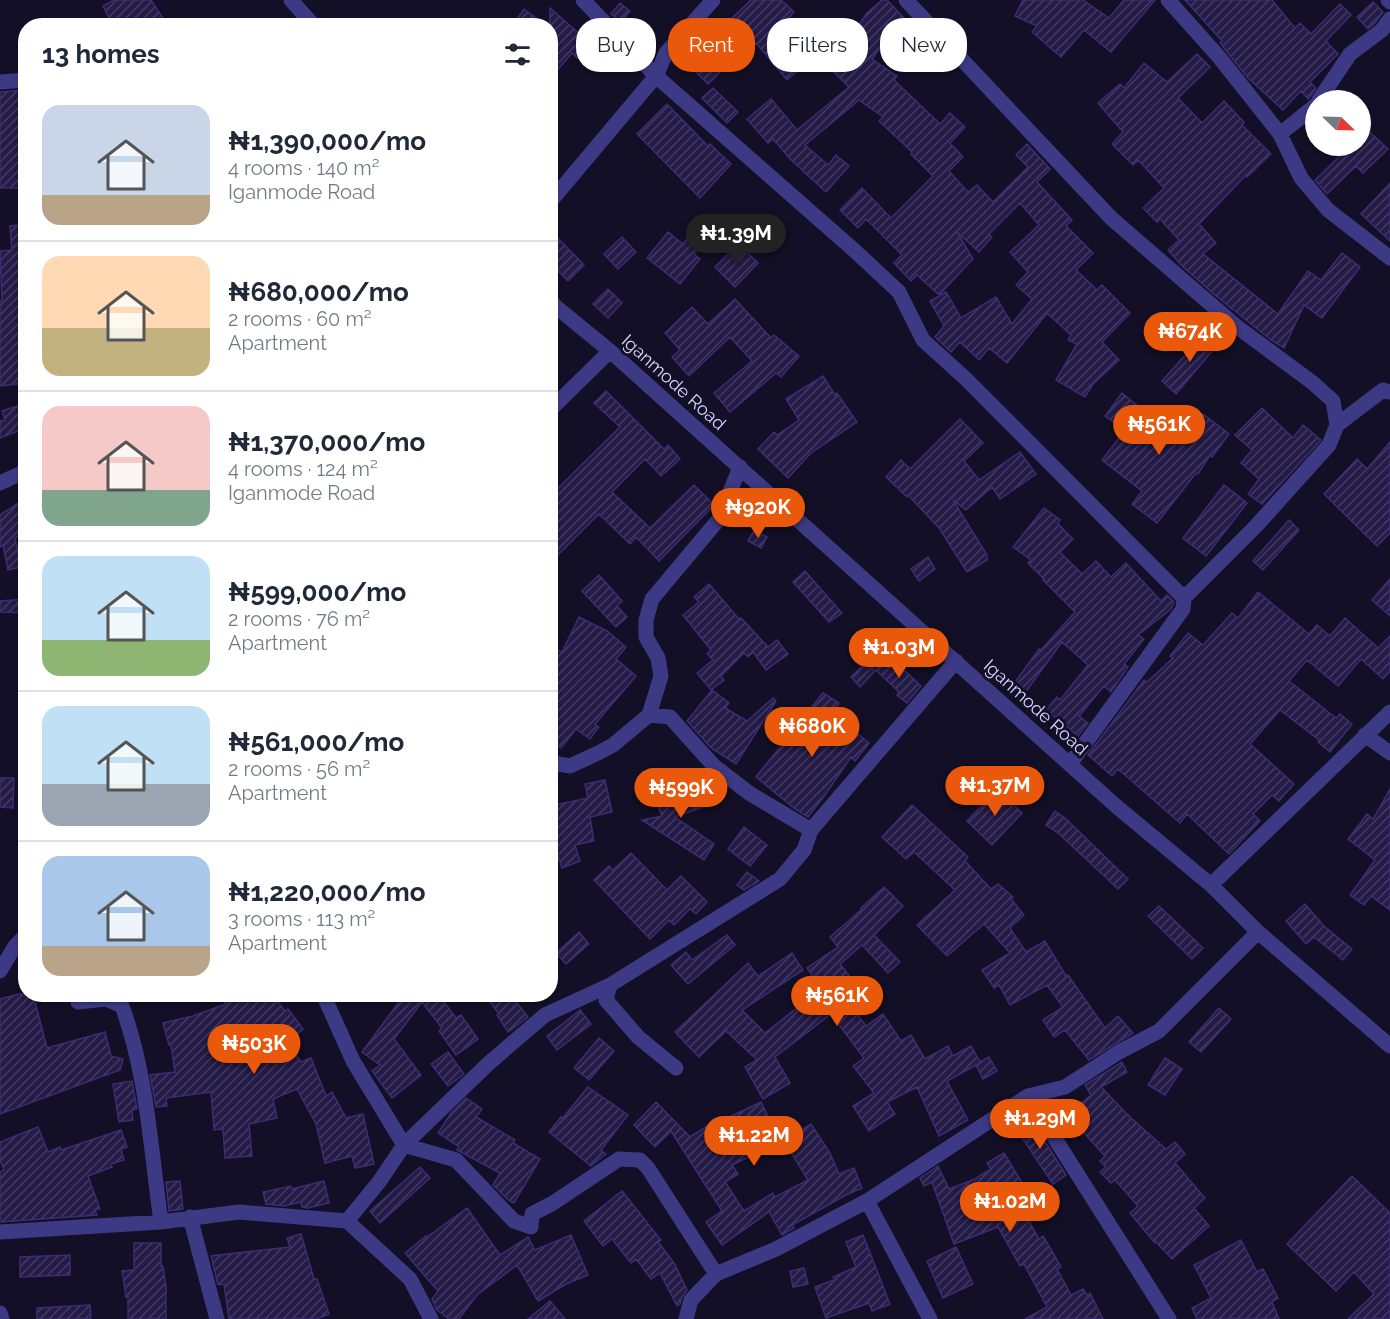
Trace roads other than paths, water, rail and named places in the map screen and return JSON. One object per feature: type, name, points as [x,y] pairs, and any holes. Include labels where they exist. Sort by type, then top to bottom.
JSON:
[{"type":"street","points":[[291,0],[307,18]]},
{"type":"street","points":[[583,0],[656,76],[899,292],[923,340],[966,379],[1184,598]]},
{"type":"street","points":[[558,192],[656,76],[666,54],[713,0]]},
{"type":"street","points":[[906,0],[1111,218],[1236,326],[1313,383],[1333,401],[1337,425]]},
{"type":"street","points":[[1168,0],[1219,57],[1280,134],[1301,178],[1328,210],[1390,258]]},
{"type":"street","points":[[1326,90],[1350,54],[1382,30],[1390,19]]},
{"type":"street","points":[[0,82],[18,81]]},
{"type":"street","points":[[1280,134],[1305,114]]},
{"type":"street","name":"Iganmode Road","points":[[558,308],[610,351],[1116,806],[1211,885],[1258,932],[1390,1046]]},
{"type":"street","points":[[558,402],[610,351]]},
{"type":"street","points":[[1070,764],[1183,609],[1184,598],[1256,526],[1329,445],[1337,425],[1383,390],[1390,392]]},
{"type":"street","points":[[558,764],[570,766],[613,745],[649,715],[661,676],[658,658],[646,637],[646,620],[652,599],[719,519],[740,467]]},
{"type":"street","points":[[0,483],[18,475]]},
{"type":"street","points":[[347,1221],[405,1145],[489,1063],[545,1016],[609,985],[780,879],[804,850],[811,830],[956,661]]},
{"type":"street","points":[[1211,885],[1390,712]]},
{"type":"street","points":[[649,715],[670,717],[714,766],[749,793],[811,830]]},
{"type":"street","points":[[1365,735],[1390,753]]},
{"type":"street","points":[[686,1319],[691,1300],[716,1274],[776,1250],[867,1201],[1028,1096],[1065,1087],[1119,1052],[1159,1031],[1258,932]]},
{"type":"street","points":[[0,971],[18,943]]},
{"type":"street","points":[[609,985],[606,1000],[638,1037],[676,1068]]},
{"type":"street","points":[[113,1002],[122,1006],[132,1033],[161,1222]]},
{"type":"street","points":[[327,1002],[353,1061],[405,1145],[456,1160],[514,1221],[531,1227],[532,1214],[619,1159],[640,1160],[648,1168],[716,1274]]},
{"type":"street","points":[[1028,1096],[1169,1319]]},
{"type":"street","points":[[867,1201],[930,1319]]},
{"type":"street","points":[[0,1233],[161,1222],[239,1212],[347,1221],[410,1279],[431,1319]]},
{"type":"street","points":[[190,1217],[217,1319]]},
{"type":"street","points":[[0,1313],[2,1319]]}]
